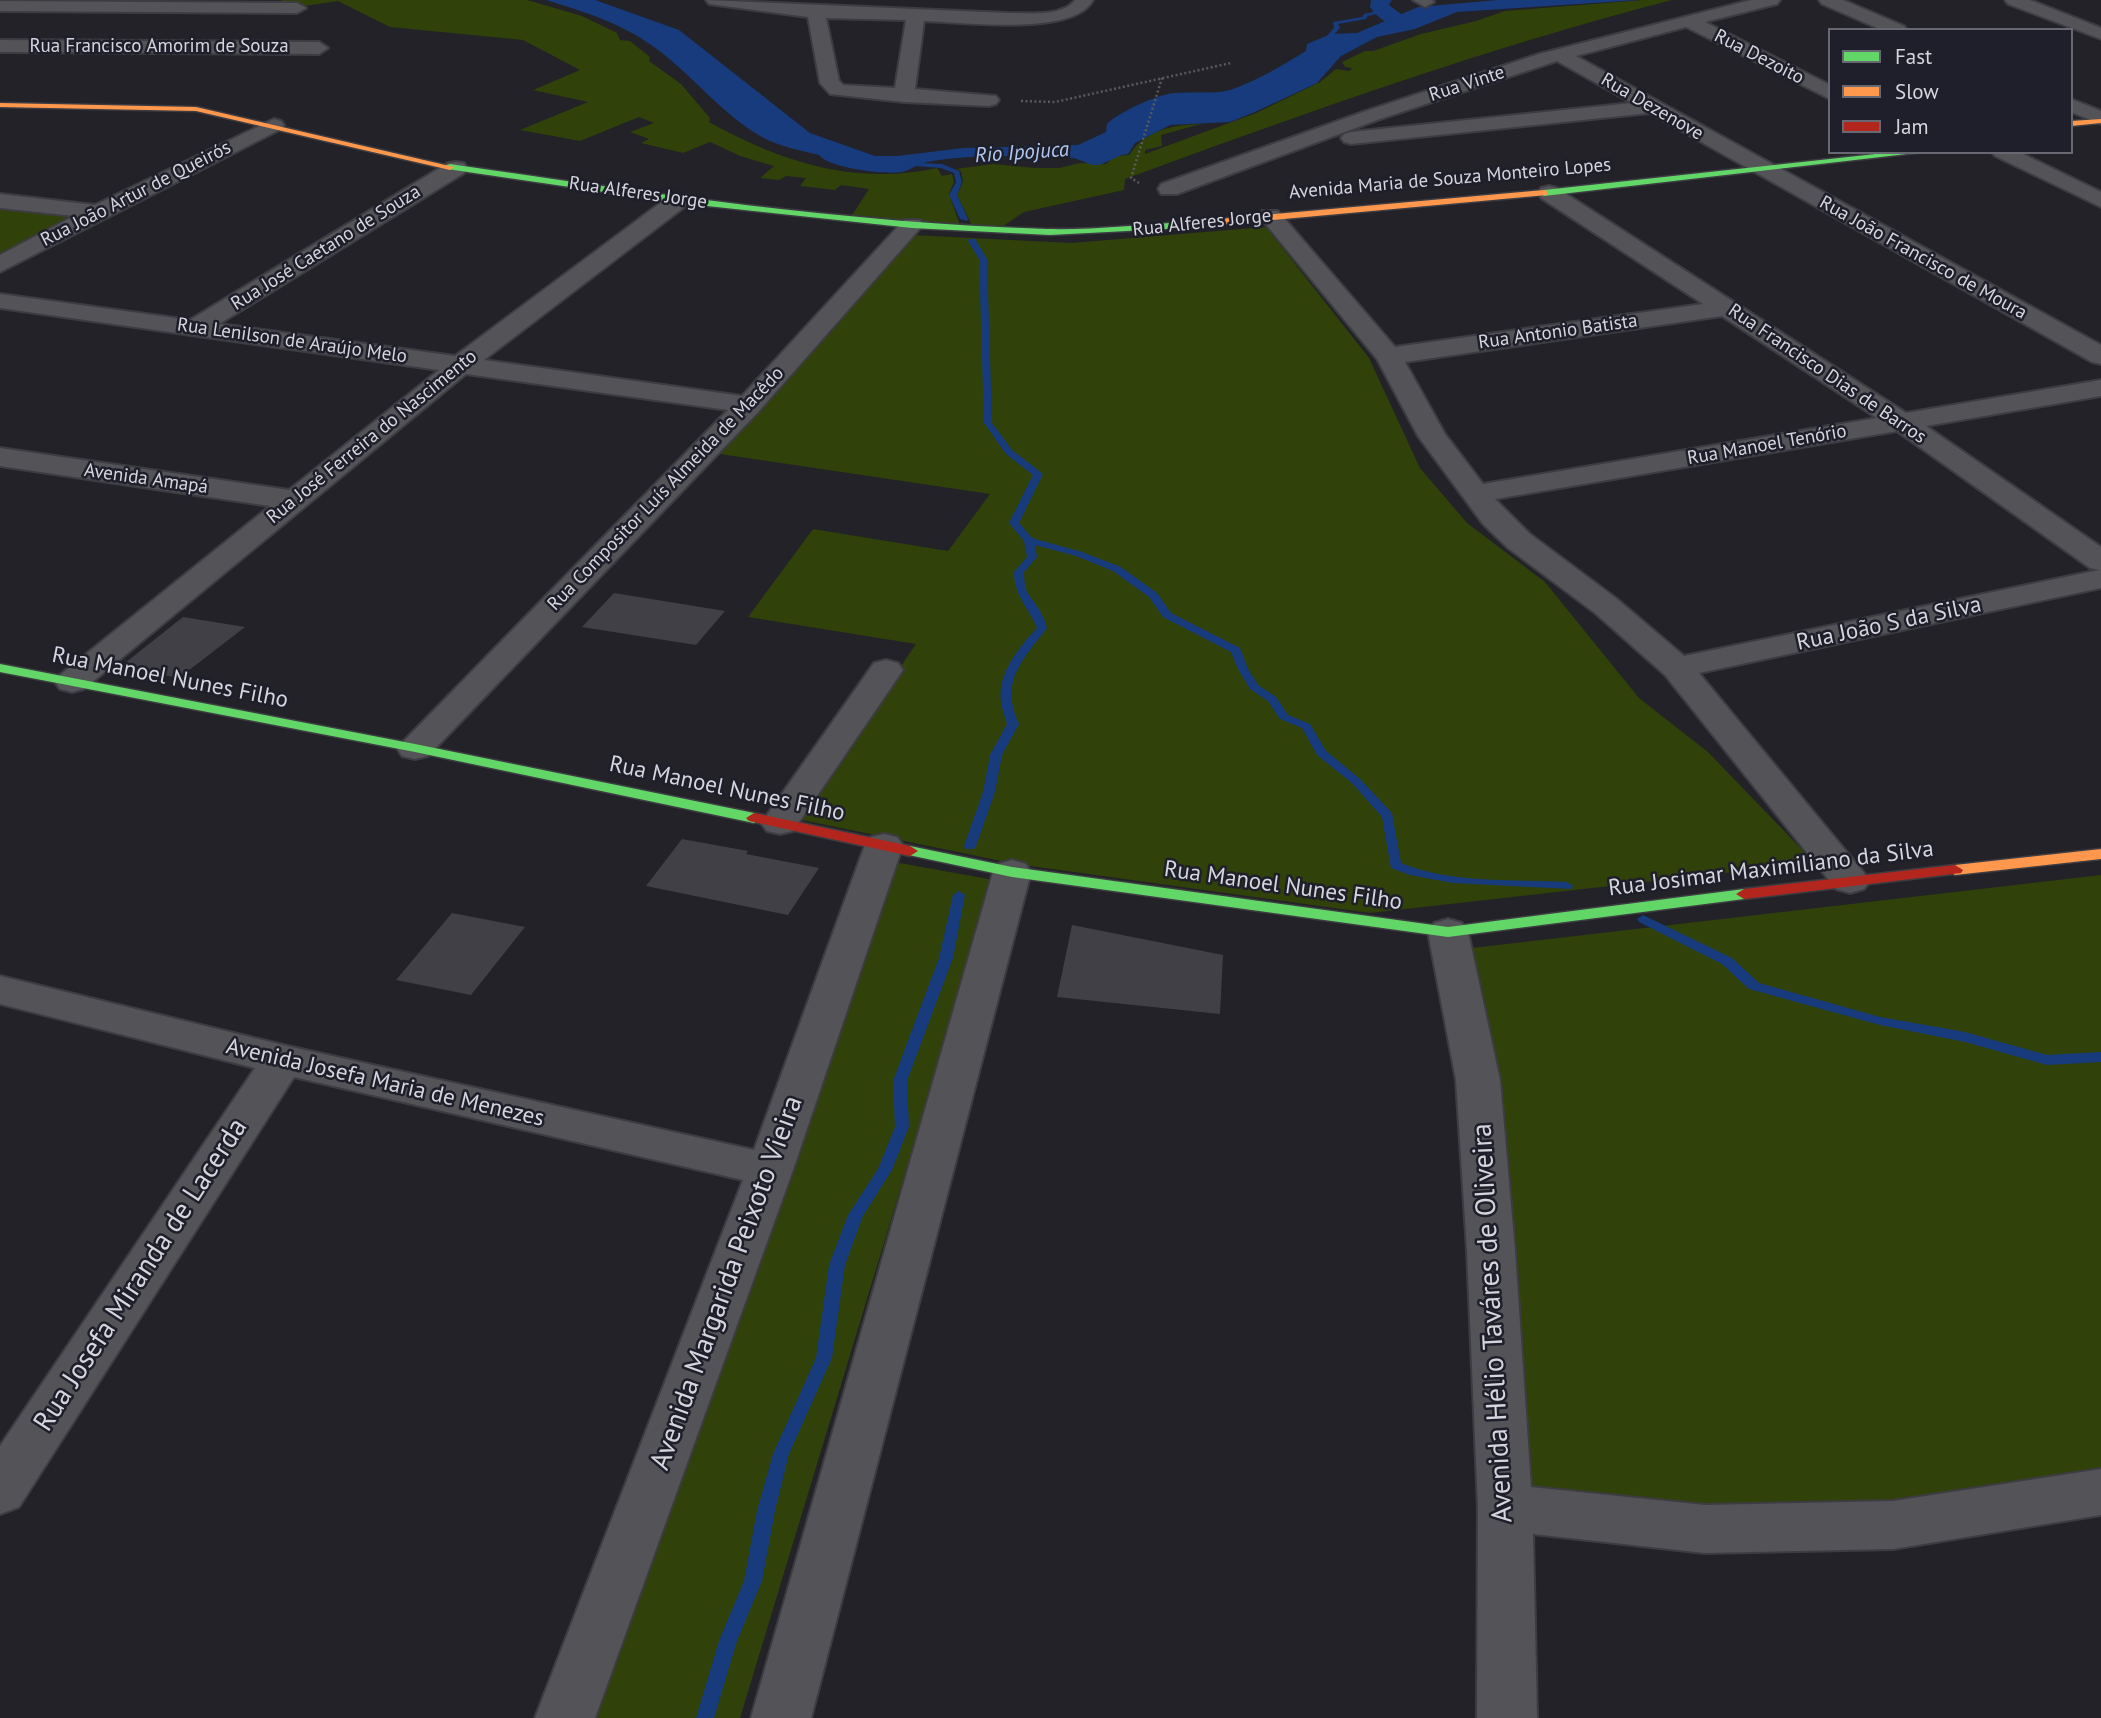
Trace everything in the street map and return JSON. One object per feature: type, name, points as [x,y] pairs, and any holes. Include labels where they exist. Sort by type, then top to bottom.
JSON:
[{"type":"street","points":[[715,0],[774,4],[816,12],[916,15],[964,8],[1035,17],[1078,6]]},
{"type":"street","name":"Rua Vinte","points":[[1169,188],[1373,115],[1559,54],[1771,0]]},
{"type":"street","points":[[1828,0],[1893,28]]},
{"type":"street","points":[[2014,0],[2101,34]]},
{"type":"street","points":[[11,29],[50,3]]},
{"type":"street","points":[[0,6],[50,3],[297,8]]},
{"type":"street","points":[[816,12],[830,83],[837,90],[989,100]]},
{"type":"street","points":[[904,96],[916,15]]},
{"type":"street","name":"Rua Dezoito","points":[[1688,21],[1828,92]]},
{"type":"street","name":"Rua Francisco Amorim de Souza","points":[[0,47],[319,48]]},
{"type":"street","name":"Rua Dezenove","points":[[1559,54],[1755,165]]},
{"type":"street","name":"Rua Alferes Jorge","points":[[0,105],[158,106],[196,109],[456,168],[679,200],[912,225],[1092,232],[1276,216]]},
{"type":"street","points":[[2073,106],[2101,119]]},
{"type":"street","points":[[1294,144],[1652,107]]},
{"type":"street","points":[[2073,124],[2101,119]]},
{"type":"street","name":"Rua João Artur de Queirós","points":[[0,265],[97,212],[274,125]]},
{"type":"street","points":[[2073,136],[2101,132]]},
{"type":"street","name":"Avenida Maria de Souza Monteiro Lopes","points":[[1276,216],[1432,205],[1549,193],[1755,165],[1828,151]]},
{"type":"street","name":"Avenida Maria de Souza Monteiro Lopes","points":[[1276,216],[1331,206],[1895,154]]},
{"type":"street","points":[[2006,154],[2101,200]]},
{"type":"street","name":"Rua João Francisco de Moura","points":[[1755,165],[2101,356]]},
{"type":"street","name":"Rua José Caetano de Souza","points":[[196,327],[456,168]]},
{"type":"street","name":"Rua Francisco Dias de Barros","points":[[1549,193],[1902,422],[2101,561]]},
{"type":"street","name":"Rua José Ferreira do Nascimento","points":[[72,682],[462,364],[679,200]]},
{"type":"street","points":[[0,201],[97,212]]},
{"type":"street","points":[[1276,216],[1389,356],[1432,436],[1494,518],[1519,541],[1606,606],[1677,668],[1850,881]]},
{"type":"street","name":"Rua Compositor Luís Almeida de Macêdo","points":[[415,748],[749,405],[912,225]]},
{"type":"street","name":"Rua Lenilson de Araújo Melo","points":[[0,301],[749,405]]},
{"type":"street","name":"Rua Antonio Batista","points":[[1389,356],[1728,308]]},
{"type":"street","name":"Rua Manoel Tenório","points":[[1475,494],[2101,388]]},
{"type":"street","name":"Avenida Amapá","points":[[0,457],[293,500]]},
{"type":"street","name":"Rua João S da Silva","points":[[1677,668],[2101,579]]},
{"type":"street","name":"Rua Manoel Nunes Filho","points":[[0,668],[415,748],[1012,872],[1448,932]]},
{"type":"street","points":[[780,824],[886,670]]},
{"type":"street","name":"Avenida Margarida Peixoto Vieira","points":[[565,1718],[771,1170],[884,845]]},
{"type":"street","name":"Rua Josimar Maximiliano da Silva","points":[[1448,932],[1850,881],[2101,854]]},
{"type":"street","points":[[780,1718],[1012,872]]},
{"type":"street","name":"Avenida Hélio Taváres de Oliveira","points":[[1448,932],[1478,1080],[1491,1250],[1505,1507],[1507,1718]]},
{"type":"street","name":"Avenida Josefa Maria de Menezes","points":[[0,989],[283,1060],[771,1170]]},
{"type":"street","name":"Rua Josefa Miranda de Lacerda","points":[[2,1483],[283,1060]]},
{"type":"street","points":[[1505,1507],[1705,1529],[1880,1525],[2101,1492]]},
{"type":"path","points":[[989,100],[1055,102],[1230,63]]},
{"type":"path","points":[[1131,178],[1160,91],[1161,78]]},
{"type":"green space","points":[[280,0],[527,0],[582,16],[617,33],[620,40],[630,41],[650,57],[649,61],[681,84],[710,118],[709,122],[763,149],[819,167],[848,172],[907,173],[937,168],[942,176],[952,174],[954,182],[949,194],[960,225],[852,215],[869,189],[841,185],[835,190],[800,186],[806,178],[760,178],[774,166],[740,156],[710,142],[683,153],[641,143],[649,139],[630,132],[654,123],[639,117],[580,141],[520,130],[588,102],[533,90],[580,70],[523,40],[390,27],[338,1],[298,7]]},
{"type":"green space","points":[[1672,0],[1533,39],[1396,83],[1125,179],[1124,190],[1024,212],[1002,227],[972,226],[957,195],[963,182],[961,171],[956,169],[993,164],[1059,168],[1080,163],[1106,164],[1115,156],[1129,155],[1143,139],[1161,130],[1201,124],[1161,135],[1162,146],[1145,150],[1145,154],[1256,113],[1320,82],[1336,69],[1350,71],[1352,68],[1345,67],[1342,62],[1365,51],[1373,51],[1421,34],[1505,11]]},
{"type":"green space","points":[[0,207],[75,216],[0,255]]},
{"type":"green space","points":[[1266,227],[1369,358],[1420,468],[1467,523],[1545,582],[1639,698],[1708,752],[1815,863],[1370,913],[1016,864],[797,819],[916,644],[748,617],[813,529],[948,551],[990,494],[720,454],[912,235],[1071,243]]},
{"type":"green space","points":[[894,862],[994,880],[740,1718],[587,1718]]},
{"type":"green space","points":[[2101,875],[2101,1469],[1889,1502],[1688,1506],[1529,1494],[1472,948]]},
{"type":"water","name":"Rio Ipojuca","points":[[546,0],[595,0],[679,30],[810,133],[875,156],[897,156],[963,148],[1078,145],[1106,132],[1107,124],[1113,119],[1148,101],[1166,94],[1233,89],[1261,77],[1306,51],[1307,44],[1331,34],[1357,33],[1418,7],[1498,0],[1639,0],[1457,12],[1415,29],[1377,37],[1341,56],[1317,83],[1255,112],[1230,122],[1170,125],[1135,143],[1128,154],[1098,165],[1061,156],[976,157],[927,162],[894,173],[845,167],[819,155],[769,140],[747,128],[668,58],[629,31]]},
{"type":"building","points":[[614,593],[725,611],[696,645],[582,627]]},
{"type":"building","points":[[183,617],[245,627],[179,678],[120,667]]},
{"type":"building","points":[[682,839],[819,868],[788,915],[646,886]]},
{"type":"building","points":[[452,913],[525,927],[471,995],[396,980]]},
{"type":"building","points":[[1072,925],[1223,955],[1220,1014],[1057,997]]},
{"type":"waterway","points":[[1382,0],[1378,4],[1382,9],[1399,20]]},
{"type":"waterway","points":[[1334,44],[1327,39],[1337,28],[1335,23],[1364,18],[1375,13],[1379,7]]},
{"type":"waterway","points":[[903,164],[942,166],[957,172],[959,182],[953,195],[964,219]]},
{"type":"waterway","points":[[972,241],[983,259],[988,423],[1009,452],[1038,474],[1014,523],[1029,540]]},
{"type":"waterway","points":[[970,846],[989,792],[996,755],[1013,724],[1006,699],[1009,677],[1024,650],[1042,628],[1019,585],[1019,572],[1032,557],[1029,540]]},
{"type":"waterway","points":[[1029,540],[1079,554],[1117,569],[1153,595],[1167,615],[1236,650],[1254,687],[1272,699],[1284,717],[1306,726],[1321,753],[1356,781],[1388,816],[1395,865],[1430,876],[1453,879],[1567,886]]},
{"type":"waterway","points":[[705,1718],[728,1641],[753,1581],[766,1511],[781,1454],[824,1358],[837,1265],[856,1215],[885,1170],[902,1127],[900,1081],[946,958],[959,895]]},
{"type":"waterway","points":[[1643,919],[1727,961],[1754,986],[1880,1021],[1965,1037],[2047,1060],[2101,1057]]},
{"type":"traffic: fast","points":[[1544,193],[1902,154]]},
{"type":"traffic: fast","points":[[450,167],[679,200],[912,225],[1050,232],[1185,225]]},
{"type":"traffic: fast","points":[[0,668],[415,748],[754,818]]},
{"type":"traffic: fast","points":[[910,851],[1012,872],[1448,932],[1744,894]]},
{"type":"traffic: slow","points":[[0,105],[196,109],[450,167]]},
{"type":"traffic: slow","points":[[2073,124],[2101,121]]},
{"type":"traffic: slow","points":[[1185,225],[1544,193]]},
{"type":"traffic: slow","points":[[1955,870],[2101,854]]},
{"type":"traffic: jam","points":[[754,818],[910,851]]},
{"type":"traffic: jam","points":[[1744,894],[1955,870]]}]
